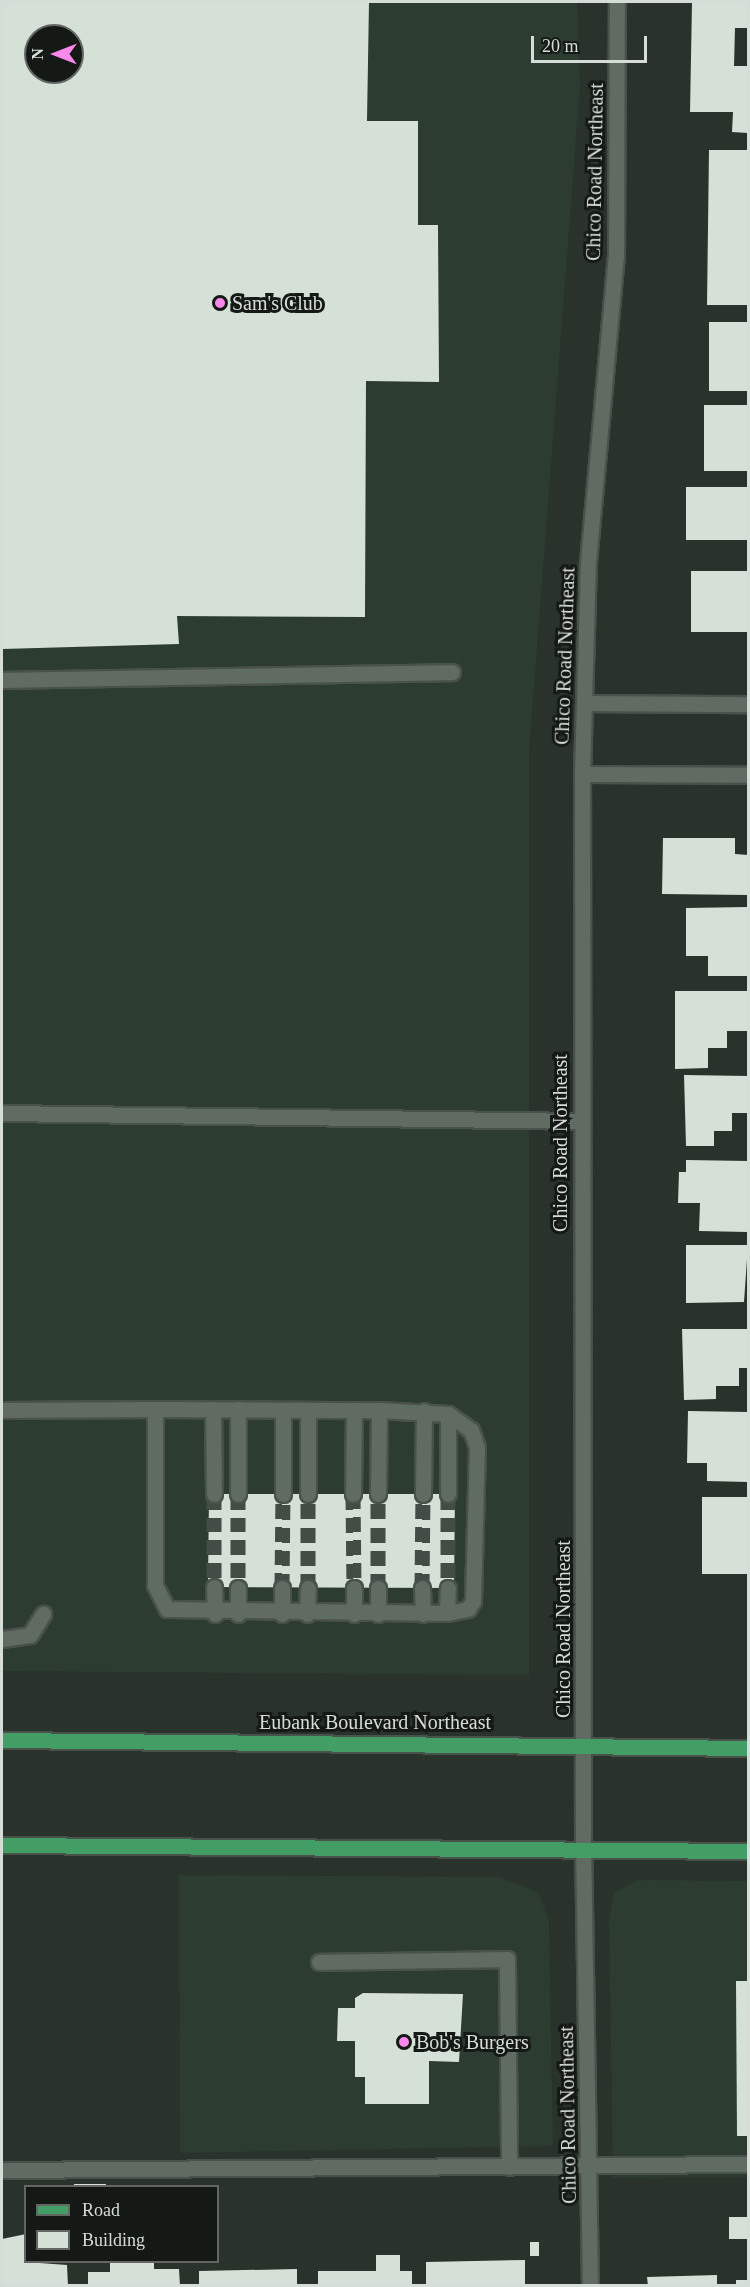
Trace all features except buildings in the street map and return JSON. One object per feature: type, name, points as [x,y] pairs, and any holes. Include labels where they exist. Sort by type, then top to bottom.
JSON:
[{"type":"main road","name":"Eubank Boulevard Northeast","points":[[2,1740],[583,1744],[748,1748]]},
{"type":"main road","points":[[2,1845],[748,1851]]},
{"type":"street","name":"Chico Road Northeast","points":[[590,2286],[590,2166],[583,1850],[582,774],[588,562],[616,257],[617,2]]},
{"type":"street","points":[[2,680],[452,672]]},
{"type":"street","points":[[585,703],[748,704]]},
{"type":"street","points":[[582,774],[748,775]]},
{"type":"street","points":[[2,1113],[581,1121]]},
{"type":"street","points":[[2,1410],[155,1410],[213,1410],[237,1410],[283,1410],[309,1410],[354,1410],[379,1410],[448,1414],[471,1430],[477,1447],[476,1590],[468,1609],[423,1614],[173,1612],[157,1593],[155,1410]]},
{"type":"street","points":[[213,1410],[214,1494]]},
{"type":"street","points":[[237,1410],[238,1494]]},
{"type":"street","points":[[283,1410],[283,1494]]},
{"type":"street","points":[[309,1410],[309,1494]]},
{"type":"street","points":[[353,1494],[354,1410]]},
{"type":"street","points":[[378,1494],[379,1410]]},
{"type":"street","points":[[423,1494],[424,1411]]},
{"type":"street","points":[[448,1414],[448,1494]]},
{"type":"street","points":[[214,1587],[215,1614]]},
{"type":"street","points":[[238,1588],[238,1614]]},
{"type":"street","points":[[282,1588],[282,1614]]},
{"type":"street","points":[[307,1614],[308,1588]]},
{"type":"street","points":[[354,1588],[354,1614]]},
{"type":"street","points":[[378,1588],[378,1614]]},
{"type":"street","points":[[422,1588],[423,1614]]},
{"type":"street","points":[[447,1613],[448,1588]]},
{"type":"street","points":[[2,1639],[30,1635],[43,1614]]},
{"type":"street","points":[[319,1962],[507,1959],[509,2167]]},
{"type":"street","points":[[2,2170],[748,2164]]},
{"type":"shaded area","points":[[2,2],[577,2],[580,85],[529,750],[529,1675],[2,1671]]},
{"type":"shaded area","points":[[179,1875],[500,1877],[539,1893],[549,1922],[553,2146],[180,2153]]},
{"type":"shaded area","points":[[638,1880],[748,1881],[748,2177],[613,2178],[609,1920],[614,1893]]},
{"type":"tunnel","points":[[214,1494],[214,1587]]},
{"type":"tunnel","points":[[238,1494],[238,1588]]},
{"type":"tunnel","points":[[282,1588],[283,1494]]},
{"type":"tunnel","points":[[308,1494],[308,1588]]},
{"type":"tunnel","points":[[353,1494],[354,1588]]},
{"type":"tunnel","points":[[378,1494],[378,1588]]},
{"type":"tunnel","points":[[422,1588],[423,1494]]},
{"type":"tunnel","points":[[448,1494],[448,1588]]},
{"type":"place","name":"Sam's Club","points":[[220,303]]},
{"type":"place","name":"Bob's Burgers","points":[[404,2042]]}]
